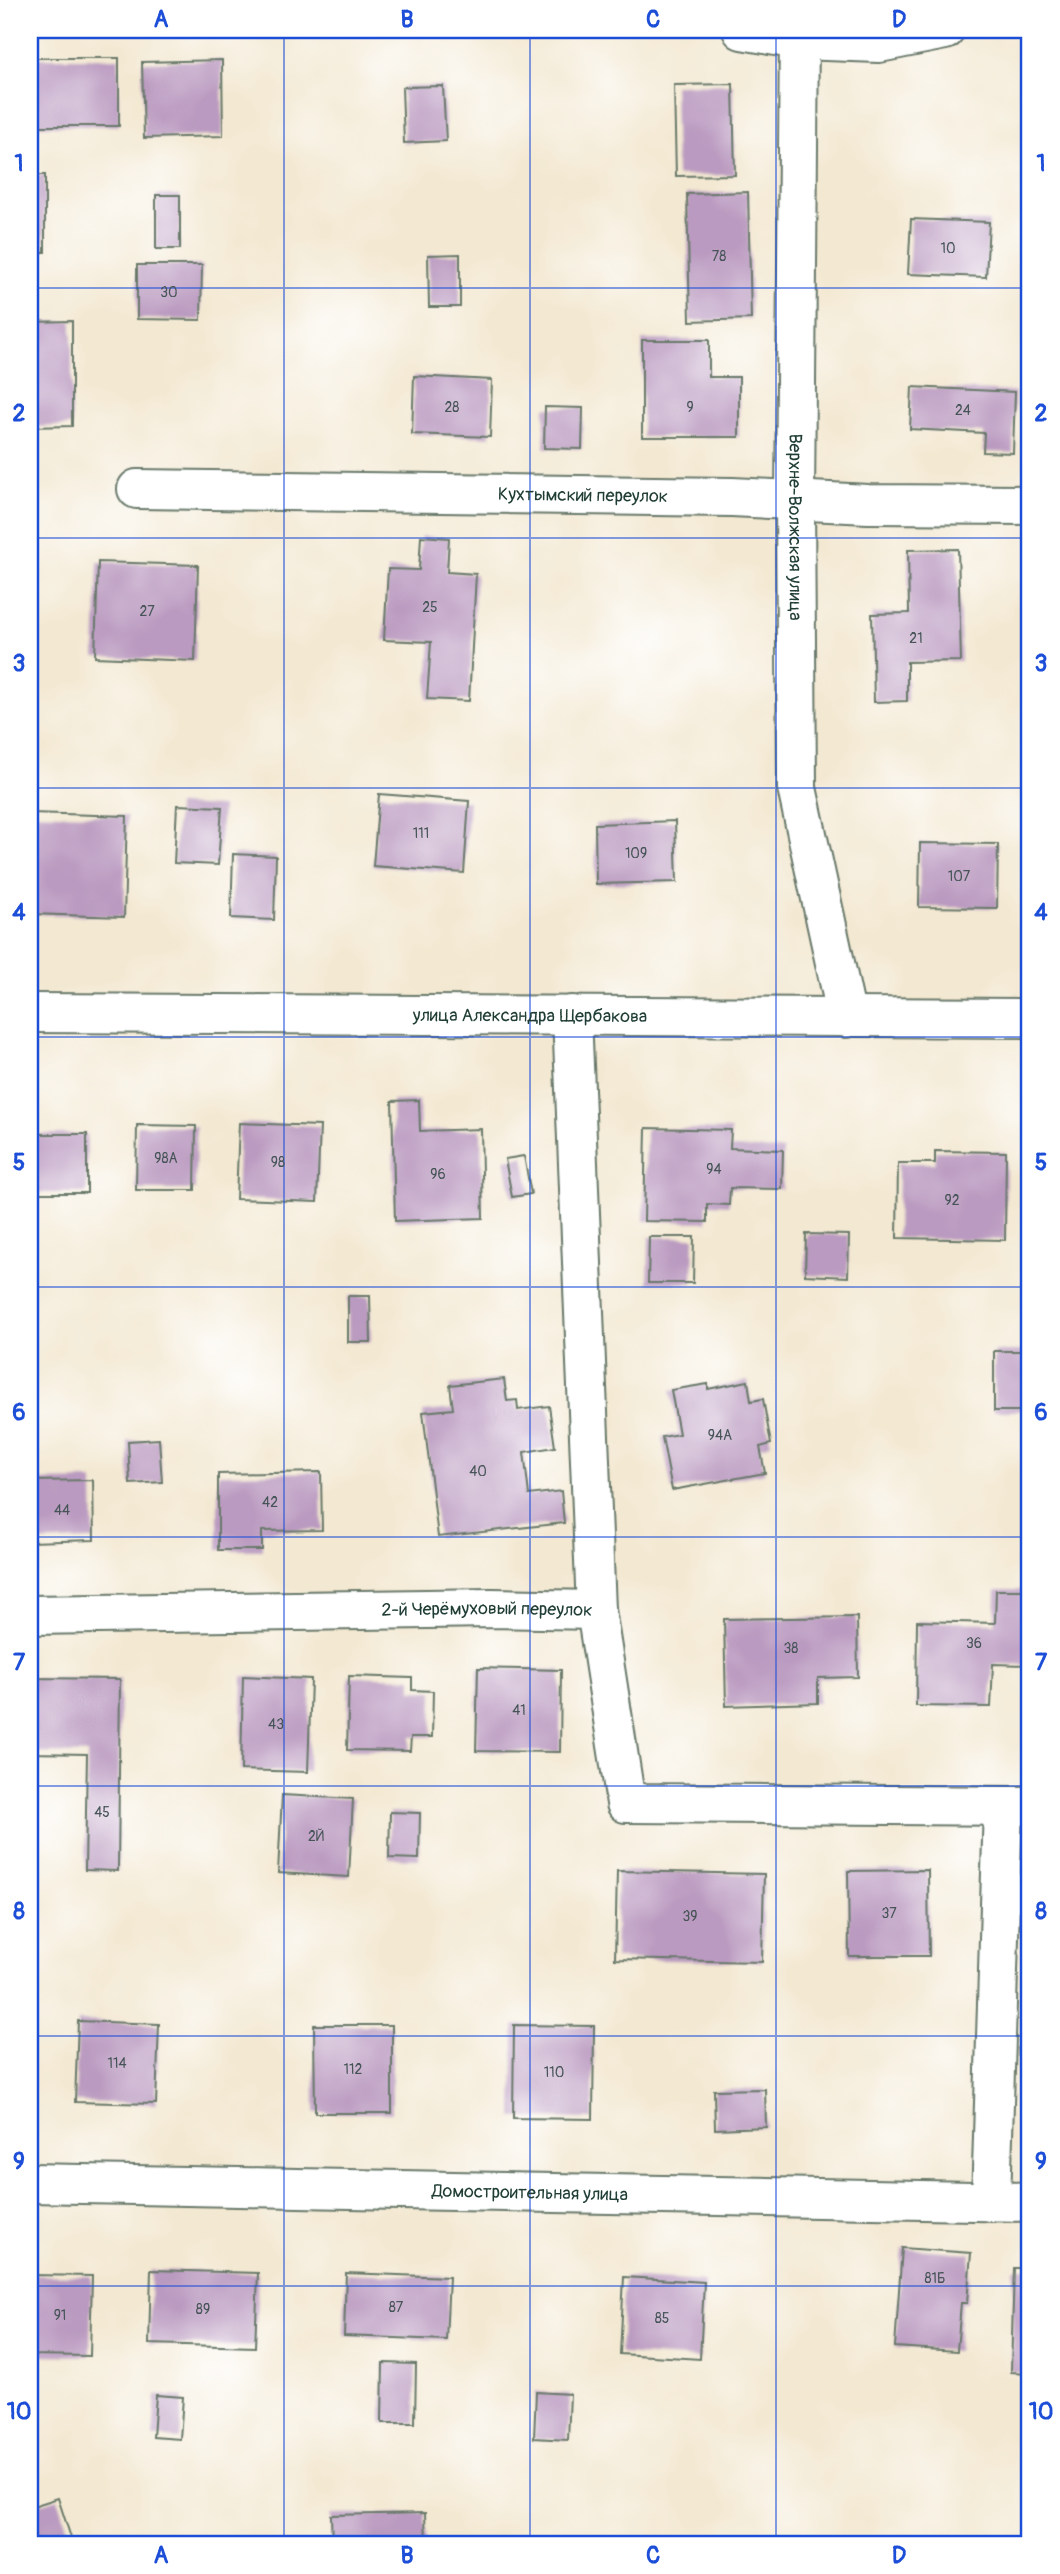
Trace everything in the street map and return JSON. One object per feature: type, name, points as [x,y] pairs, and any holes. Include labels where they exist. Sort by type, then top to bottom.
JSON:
[{"type":"street","points":[[742,30],[878,43],[945,30]]},
{"type":"street","name":"Верхне-Волжская улица","points":[[799,35],[795,501],[797,788],[847,1018]]},
{"type":"street","name":"Кухтымский переулок","points":[[137,489],[732,497],[868,504],[1030,505]]},
{"type":"street","name":"улица Александра Щербакова","points":[[30,1013],[1030,1018]]},
{"type":"street","points":[[572,1015],[596,1610]]},
{"type":"street","name":"2-й Черёмуховый переулок","points":[[30,1615],[492,1608],[596,1610],[626,1803],[1016,1806]]},
{"type":"street","points":[[991,2202],[1016,1806]]},
{"type":"street","name":"Домостроительная улица","points":[[30,2183],[1030,2202]]},
{"type":"building","points":[[30,58],[119,58],[119,126],[30,126]]},
{"type":"building","points":[[222,60],[223,136],[144,138],[142,62]]},
{"type":"building","points":[[733,84],[735,175],[676,176],[674,85]]},
{"type":"building","points":[[443,86],[446,141],[404,143],[402,87]]},
{"type":"building","points":[[30,175],[45,175],[45,252],[30,252]]},
{"type":"building","points":[[748,192],[751,319],[690,321],[687,194]]},
{"type":"building","points":[[156,195],[180,195],[180,249],[156,249]]},
{"type":"building","points":[[911,219],[989,222],[986,277],[908,274]]},
{"type":"building","points":[[460,254],[460,307],[429,307],[428,255]]},
{"type":"building","points":[[137,265],[202,265],[201,320],[137,319]]},
{"type":"building","points":[[72,321],[72,426],[30,427],[30,322]]},
{"type":"building","points":[[642,340],[709,340],[709,377],[739,377],[739,437],[642,437]]},
{"type":"building","points":[[414,376],[492,380],[490,437],[412,434]]},
{"type":"building","points":[[912,387],[1015,392],[1013,453],[983,452],[984,433],[910,429]]},
{"type":"building","points":[[545,407],[583,408],[582,449],[544,448]]},
{"type":"building","points":[[421,536],[449,538],[447,572],[476,574],[469,701],[427,699],[431,642],[384,640],[388,569],[419,570]]},
{"type":"building","points":[[958,549],[961,661],[907,662],[907,701],[874,702],[872,614],[909,613],[908,550]]},
{"type":"building","points":[[98,562],[198,565],[195,661],[95,657]]},
{"type":"building","points":[[379,794],[469,801],[464,873],[373,866]]},
{"type":"building","points":[[177,805],[222,807],[218,865],[174,863]]},
{"type":"building","points":[[30,813],[127,816],[124,917],[30,914]]},
{"type":"building","points":[[675,821],[677,882],[596,884],[595,824]]},
{"type":"building","points":[[920,843],[998,844],[997,908],[919,907]]},
{"type":"building","points":[[233,854],[276,856],[274,920],[231,918]]},
{"type":"building","points":[[419,1100],[420,1131],[481,1129],[483,1218],[395,1221],[392,1101]]},
{"type":"building","points":[[239,1123],[320,1126],[317,1202],[236,1199]]},
{"type":"building","points":[[137,1125],[196,1126],[195,1190],[136,1190]]},
{"type":"building","points":[[646,1128],[731,1130],[730,1148],[783,1150],[782,1189],[730,1188],[729,1205],[707,1204],[707,1222],[644,1221]]},
{"type":"building","points":[[30,1134],[87,1134],[87,1193],[30,1193]]},
{"type":"building","points":[[935,1151],[1006,1152],[1005,1240],[897,1238],[898,1163],[935,1163]]},
{"type":"building","points":[[524,1156],[531,1194],[512,1197],[505,1159]]},
{"type":"building","points":[[806,1234],[849,1235],[848,1277],[805,1275]]},
{"type":"building","points":[[649,1237],[694,1237],[693,1283],[648,1283]]},
{"type":"building","points":[[348,1296],[370,1296],[371,1342],[348,1342]]},
{"type":"building","points":[[994,1351],[1030,1351],[1030,1411],[994,1411]]},
{"type":"building","points":[[504,1379],[507,1401],[517,1400],[518,1410],[549,1406],[555,1447],[524,1452],[529,1495],[561,1491],[564,1523],[438,1537],[423,1412],[453,1409],[450,1385]]},
{"type":"building","points":[[748,1381],[751,1401],[763,1399],[771,1444],[760,1447],[765,1473],[672,1490],[662,1437],[679,1434],[671,1390],[708,1384],[708,1389]]},
{"type":"building","points":[[159,1439],[162,1482],[130,1484],[128,1441]]},
{"type":"building","points":[[321,1472],[322,1530],[262,1531],[262,1550],[218,1550],[218,1474]]},
{"type":"building","points":[[93,1480],[94,1540],[30,1542],[30,1481]]},
{"type":"building","points":[[996,1590],[1030,1590],[1030,1665],[993,1664],[991,1707],[916,1706],[917,1621],[995,1623]]},
{"type":"building","points":[[857,1617],[858,1677],[818,1678],[818,1703],[726,1706],[724,1619]]},
{"type":"building","points":[[478,1668],[561,1670],[560,1752],[476,1751]]},
{"type":"building","points":[[243,1676],[311,1679],[308,1772],[241,1770]]},
{"type":"building","points":[[349,1676],[412,1678],[412,1690],[433,1691],[432,1737],[411,1737],[410,1751],[347,1750]]},
{"type":"building","points":[[30,1678],[120,1679],[118,1871],[85,1870],[87,1754],[30,1753]]},
{"type":"building","points":[[282,1795],[353,1799],[349,1877],[278,1873]]},
{"type":"building","points":[[390,1812],[420,1813],[419,1859],[389,1858]]},
{"type":"building","points":[[928,1870],[929,1956],[849,1956],[848,1871]]},
{"type":"building","points":[[617,1871],[764,1874],[762,1962],[615,1959]]},
{"type":"building","points":[[78,2021],[159,2024],[156,2104],[75,2102]]},
{"type":"building","points":[[314,2025],[392,2025],[392,2113],[315,2113]]},
{"type":"building","points":[[514,2025],[594,2026],[593,2119],[513,2118]]},
{"type":"building","points":[[765,2089],[766,2127],[715,2129],[714,2090]]},
{"type":"building","points":[[902,2248],[971,2253],[967,2303],[961,2303],[957,2351],[895,2347]]},
{"type":"building","points":[[1014,2268],[1030,2268],[1030,2373],[1011,2372]]},
{"type":"building","points":[[151,2270],[258,2273],[255,2347],[149,2344]]},
{"type":"building","points":[[346,2273],[449,2277],[446,2340],[344,2336]]},
{"type":"building","points":[[30,2275],[92,2276],[90,2356],[30,2355]]},
{"type":"building","points":[[624,2277],[704,2282],[700,2359],[620,2354]]},
{"type":"building","points":[[383,2363],[416,2364],[415,2423],[382,2423]]},
{"type":"building","points":[[536,2392],[570,2394],[568,2440],[534,2438]]},
{"type":"building","points":[[156,2395],[183,2397],[180,2439],[153,2437]]},
{"type":"building","points":[[58,2498],[73,2544],[30,2544],[30,2507]]},
{"type":"building","points":[[425,2513],[426,2544],[332,2544],[331,2515]]}]
